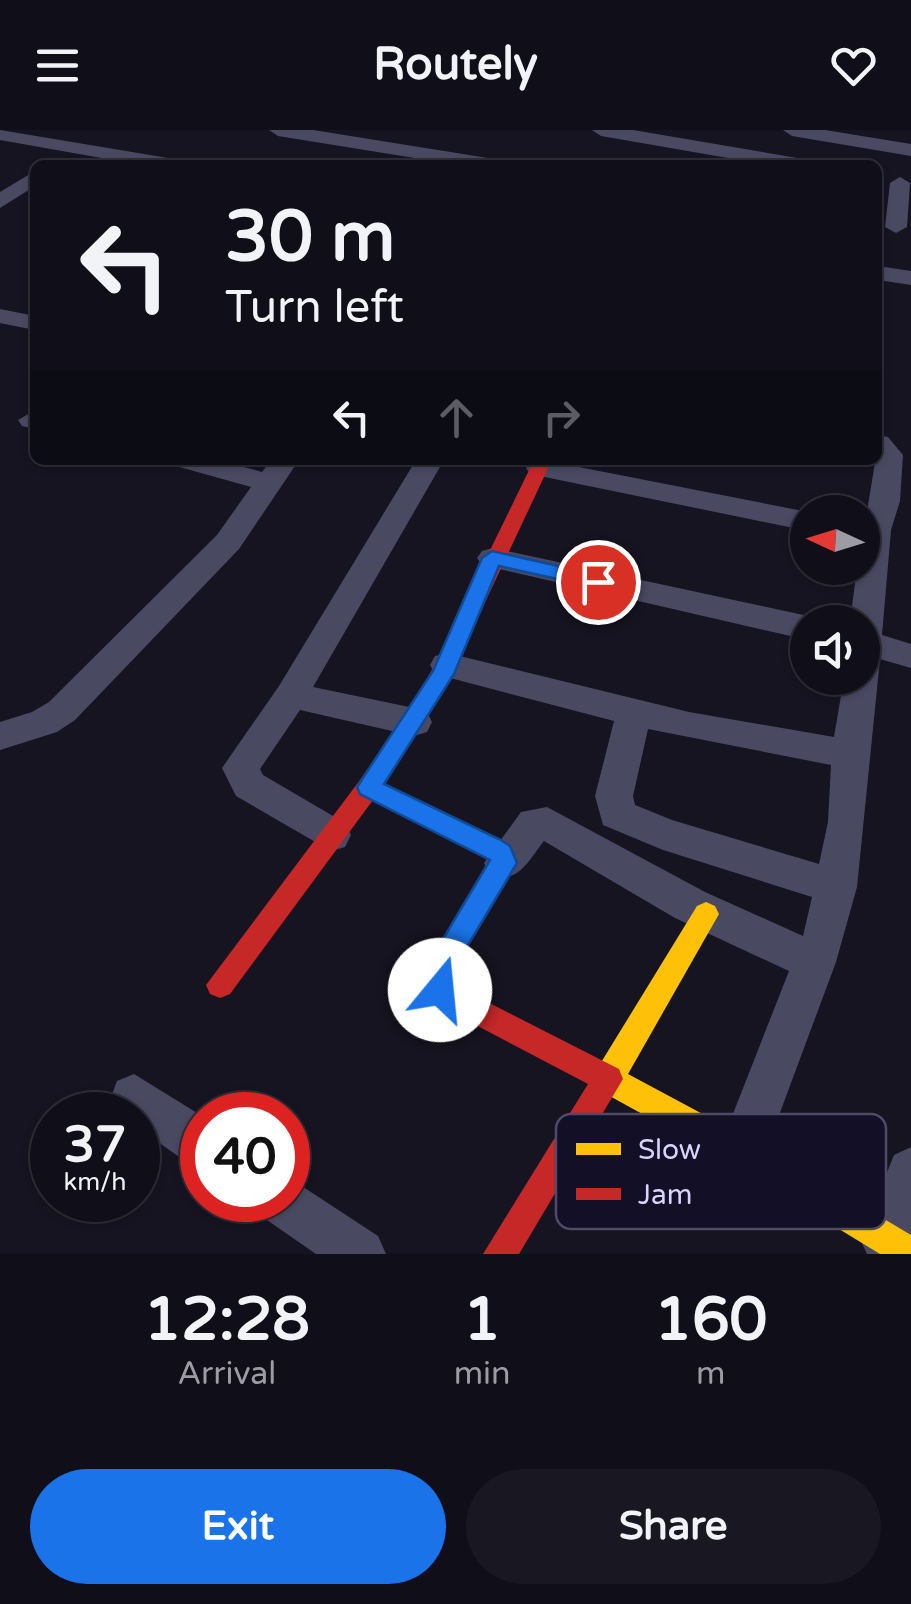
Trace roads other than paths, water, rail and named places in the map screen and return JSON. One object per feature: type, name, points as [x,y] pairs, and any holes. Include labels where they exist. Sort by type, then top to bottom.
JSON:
[{"type":"street","points":[[61,160],[106,130]]},
{"type":"street","points":[[278,130],[463,160]]},
{"type":"street","points":[[601,130],[774,160]]},
{"type":"street","points":[[792,130],[911,150]]},
{"type":"street","points":[[0,134],[78,148],[117,160]]},
{"type":"street","points":[[3,196],[30,180]]},
{"type":"street","points":[[895,227],[906,184]]},
{"type":"street","points":[[882,274],[911,278]]},
{"type":"street","points":[[0,316],[30,321]]},
{"type":"street","points":[[871,605],[892,445]]},
{"type":"street","points":[[0,736],[44,722],[62,711],[228,542],[277,471],[227,465]]},
{"type":"street","points":[[330,835],[249,785],[242,776],[244,760],[291,695],[427,465]]},
{"type":"street","points":[[220,985],[414,722],[447,665],[492,558],[541,465]]},
{"type":"street","points":[[547,465],[790,518]]},
{"type":"street","points":[[492,558],[790,624]]},
{"type":"street","points":[[880,657],[911,656]]},
{"type":"street","points":[[447,665],[634,713],[850,754]]},
{"type":"street","points":[[291,695],[414,722]]},
{"type":"street","points":[[757,1114],[815,962],[838,886],[848,822],[850,754],[858,695]]},
{"type":"street","points":[[634,713],[614,796],[617,814],[663,834],[838,886]]},
{"type":"street","points":[[369,787],[492,848],[504,863]]},
{"type":"street","points":[[673,1114],[447,998],[440,990],[436,979],[440,966],[504,863],[541,821],[706,914],[815,962]]},
{"type":"street","points":[[586,1114],[706,914]]},
{"type":"street","points":[[500,1254],[556,1163]]},
{"type":"street","points":[[886,1226],[911,1172]]},
{"type":"street","points":[[310,1219],[360,1254]]},
{"type":"street","points":[[857,1229],[878,1243]]}]
